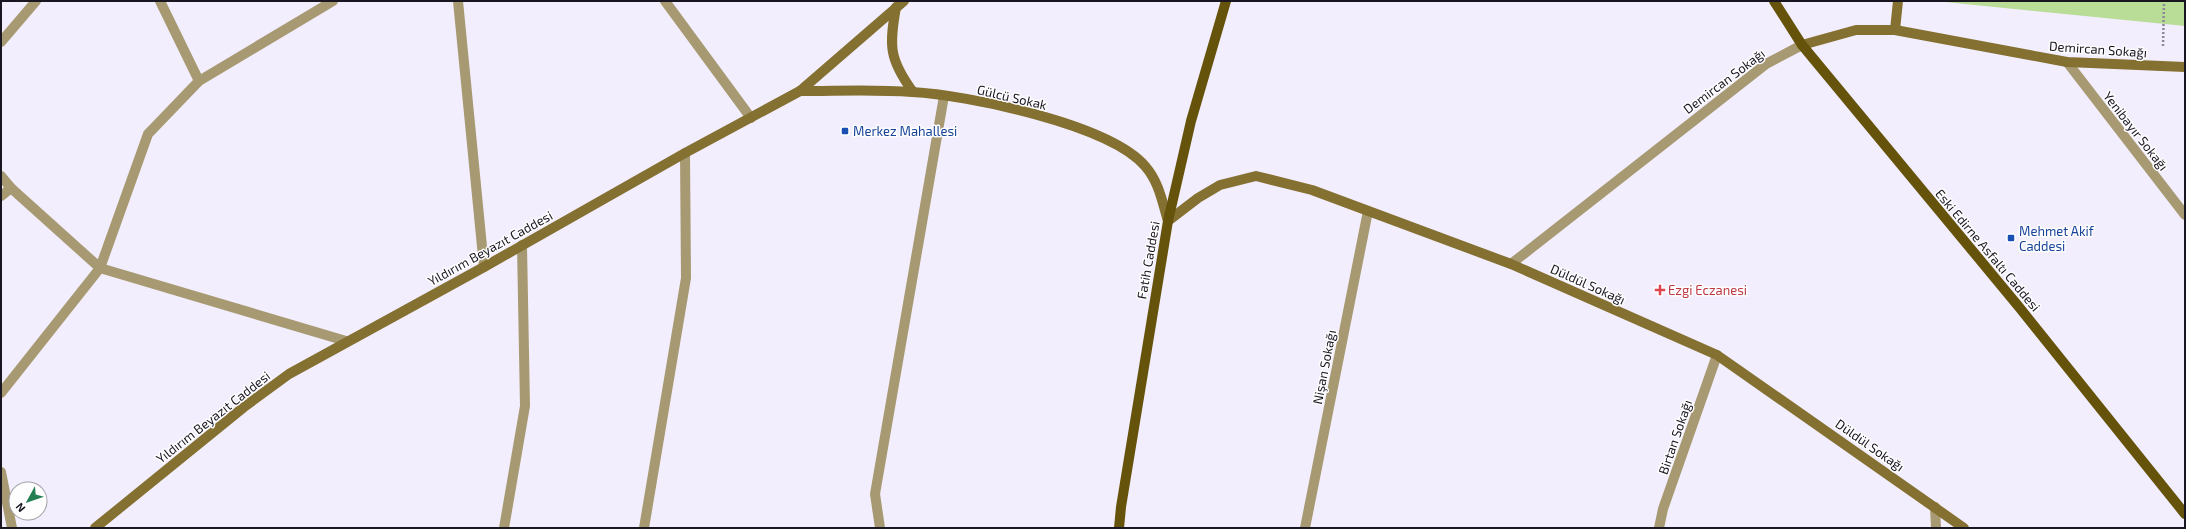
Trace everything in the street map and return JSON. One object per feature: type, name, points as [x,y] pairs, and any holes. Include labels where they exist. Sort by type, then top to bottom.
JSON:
[{"type":"main road","name":"Yıldırım Beyazıt Caddesi","points":[[96,528],[244,407],[289,374],[346,341],[484,267],[685,153],[800,91],[904,1]]},
{"type":"main road","name":"Fatih Caddesi","points":[[1119,528],[1121,507],[1168,221],[1191,121],[1226,1]]},
{"type":"main road","name":"Eski Edirne Asfaltı Caddesi","points":[[1774,1],[1802,45],[2019,307],[2185,514]]},
{"type":"main road","points":[[1895,30],[1898,1]]},
{"type":"main road","points":[[896,8],[891,36],[894,61],[913,92]]},
{"type":"main road","name":"Demircan Sokağı","points":[[1802,45],[1856,30],[1895,30],[2067,62],[2185,67]]},
{"type":"main road","name":"Gülcü Sokak","points":[[800,91],[913,92],[944,96],[992,103],[1086,129],[1127,151],[1144,165],[1156,182],[1168,221]]},
{"type":"main road","name":"Düldül Sokağı","points":[[1168,221],[1198,198],[1220,185],[1256,176],[1312,190],[1511,264],[1717,355],[1964,528]]},
{"type":"street","points":[[1,42],[36,1]]},
{"type":"street","points":[[160,1],[199,81]]},
{"type":"street","points":[[1,394],[100,268],[148,134],[199,81],[333,1]]},
{"type":"street","points":[[458,1],[484,267]]},
{"type":"street","points":[[665,1],[751,118]]},
{"type":"street","name":"Demircan Sokağı","points":[[1511,264],[1766,64],[1802,45]]},
{"type":"street","name":"Yenibayır Sokağı","points":[[2067,62],[2185,215]]},
{"type":"street","points":[[880,528],[875,494],[944,96]]},
{"type":"street","points":[[644,528],[686,278],[685,153]]},
{"type":"street","points":[[1,176],[11,188],[100,268],[346,341]]},
{"type":"street","points":[[1,196],[11,188]]},
{"type":"street","name":"Nişan Sokağı","points":[[1305,528],[1368,211]]},
{"type":"street","points":[[504,528],[525,406],[522,245]]},
{"type":"street","name":"Birtan Sokağı","points":[[1659,528],[1663,509],[1717,355]]},
{"type":"street","points":[[1,472],[12,528]]},
{"type":"street","points":[[1935,507],[1936,528]]},
{"type":"path","points":[[2162,66],[2164,1]]},
{"type":"green space","points":[[1935,1],[2185,1],[2185,26]]},
{"type":"place","name":"Merkez Mahallesi","points":[[845,131]]},
{"type":"place","name":"Mehmet Akif Caddesi","points":[[2011,238]]},
{"type":"place","name":"Ezgi Eczanesi","points":[[1660,290]]}]
